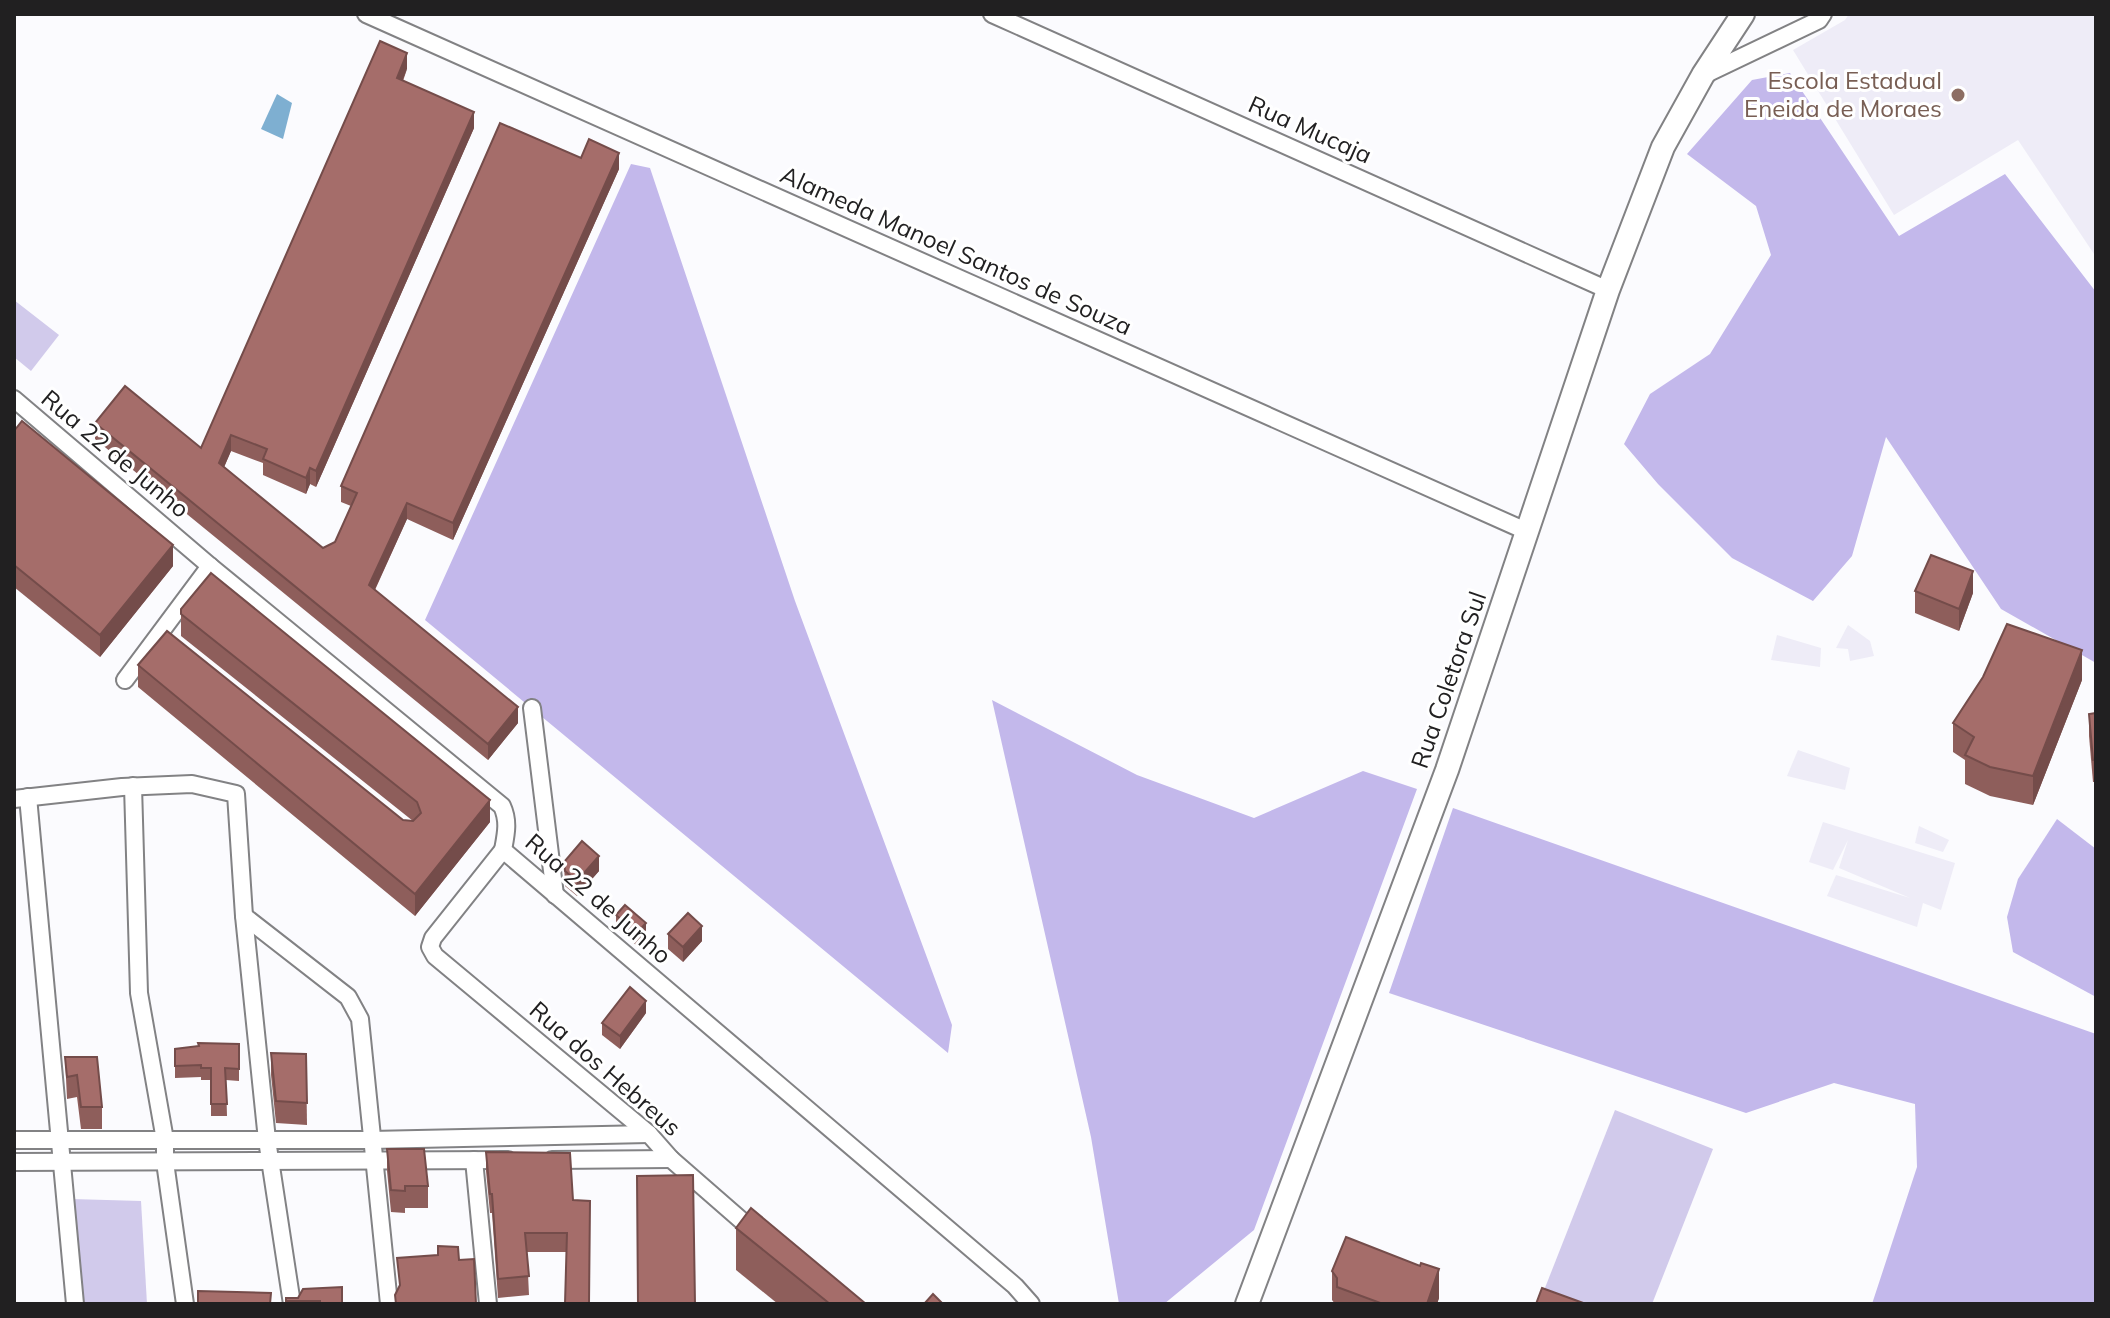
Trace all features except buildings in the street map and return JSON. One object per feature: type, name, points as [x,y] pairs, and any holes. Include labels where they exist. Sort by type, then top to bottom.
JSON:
[{"type":"street","name":"Alameda Manoel Santos de Souza","points":[[366,14],[1526,531]]},
{"type":"street","name":"Rua Mucaja","points":[[992,14],[1608,290]]},
{"type":"street","name":"Rua Coletora Sul","points":[[1247,1304],[1447,770],[1608,290],[1663,147],[1703,75],[1743,14]]},
{"type":"street","points":[[1703,75],[1819,20],[1823,14]]},
{"type":"street","name":"Rua 22 de Junho","points":[[14,399],[210,566],[502,806],[507,831],[503,850],[1015,1286],[1031,1304]]},
{"type":"street","points":[[125,680],[166,638],[210,566]]},
{"type":"street","points":[[532,708],[555,895]]},
{"type":"street","points":[[75,1304],[21,798],[133,786],[192,784],[236,794],[244,916],[267,1140],[292,1304]]},
{"type":"street","points":[[133,786],[139,993],[165,1140],[165,1162],[185,1304]]},
{"type":"street","name":"Rua dos Hebreus","points":[[503,850],[433,938],[430,947],[435,956],[649,1134],[671,1159],[774,1248]]},
{"type":"street","points":[[244,916],[348,997],[360,1019],[389,1304]]},
{"type":"street","points":[[14,1140],[371,1140],[649,1134]]},
{"type":"street","points":[[14,1162],[671,1159]]},
{"type":"street","points":[[474,1160],[488,1304]]},
{"type":"shaded area","name":"Escola Estadual Eneida de Moraes","points":[[1849,14],[2096,14],[2096,257],[2018,140],[1894,215],[1793,50],[1845,20]]},
{"type":"shaded area","points":[[1790,73],[1899,236],[2005,174],[2096,292],[2096,663],[2001,609],[1886,437],[1852,556],[1813,601],[1732,558],[1658,484],[1624,444],[1650,394],[1710,354],[1771,255],[1756,206],[1687,154],[1752,80]]},
{"type":"shaded area","points":[[631,164],[650,168],[795,601],[952,1025],[948,1053],[425,620]]},
{"type":"shaded area","points":[[14,300],[59,335],[31,371],[14,357]]},
{"type":"shaded area","points":[[1848,625],[1870,641],[1874,656],[1850,661],[1848,649],[1836,648]]},
{"type":"shaded area","points":[[1777,635],[1821,648],[1820,667],[1771,660]]},
{"type":"shaded area","points":[[992,700],[1137,775],[1254,818],[1363,771],[1417,789],[1254,1230],[1164,1304],[1119,1304],[1091,1137]]},
{"type":"shaded area","points":[[1798,750],[1850,768],[1845,790],[1787,776]]},
{"type":"shaded area","points":[[1453,808],[2096,1034],[2096,1304],[1872,1304],[1917,1167],[1915,1104],[1834,1083],[1746,1113],[1389,993]]},
{"type":"shaded area","points":[[2057,819],[2096,849],[2096,997],[2013,952],[2007,917],[2018,879]]},
{"type":"shaded area","points":[[1823,822],[1955,863],[1941,910],[1923,903],[1917,927],[1827,896],[1836,875],[1910,898],[1839,868],[1848,840],[1833,870],[1809,862]]},
{"type":"shaded area","points":[[1919,826],[1949,840],[1943,852],[1915,843]]},
{"type":"shaded area","points":[[1615,1110],[1713,1149],[1652,1304],[1558,1304],[1541,1298]]},
{"type":"shaded area","points":[[72,1199],[141,1201],[147,1304],[80,1304]]},
{"type":"water","points":[[277,94],[292,103],[283,139],[261,129]]},
{"type":"place","name":"Escola Estadual Eneida de Moraes","points":[[1958,95]]}]
